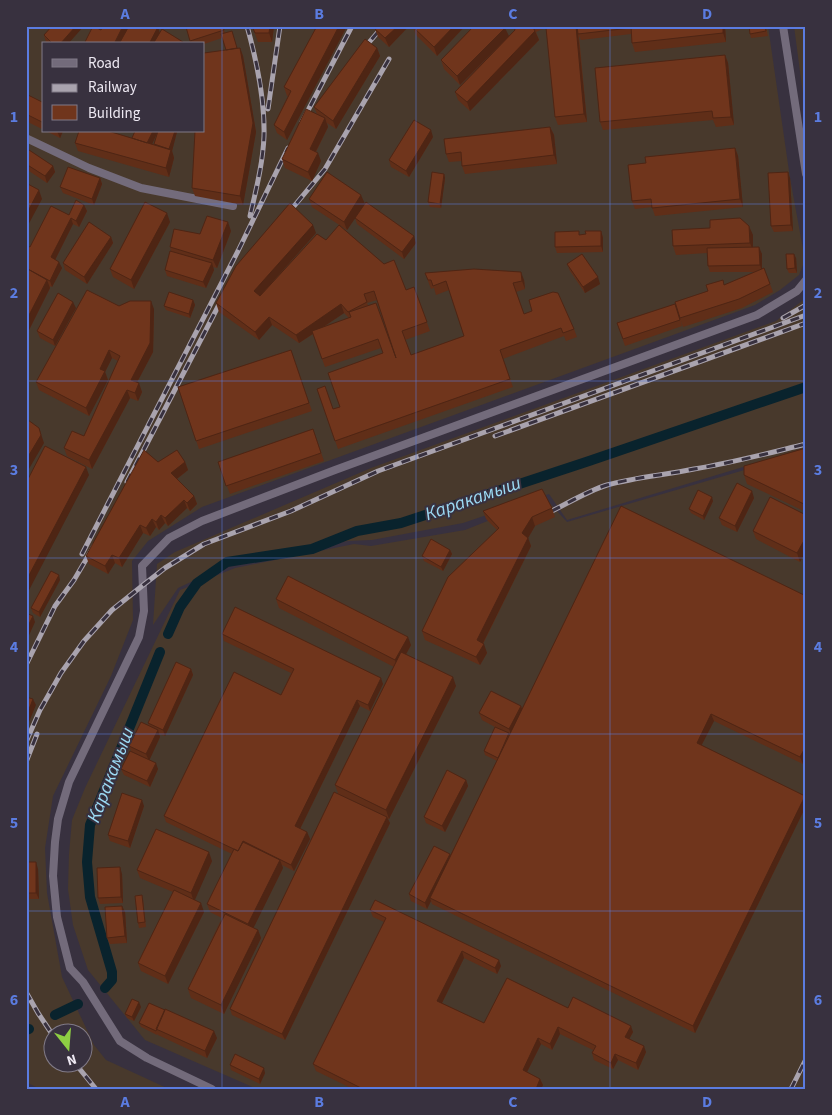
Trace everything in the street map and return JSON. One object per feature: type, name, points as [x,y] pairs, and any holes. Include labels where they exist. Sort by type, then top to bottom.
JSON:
[{"type":"street","points":[[783,26],[806,174]]},
{"type":"street","points":[[26,138],[89,168],[141,188],[233,206]]},
{"type":"street","points":[[212,1089],[147,1058],[120,1041],[83,982],[70,968],[56,917],[53,876],[58,819],[68,782],[139,637],[144,611],[142,566],[169,538],[202,521],[344,466],[757,315],[797,291],[806,280]]},
{"type":"shaded area","points":[[26,26],[768,26],[790,178],[805,260],[799,275],[780,290],[755,305],[202,507],[148,541],[132,561],[133,620],[111,676],[53,796],[45,848],[47,893],[62,977],[83,1022],[42,1022],[42,1072],[92,1072],[92,1041],[106,1060],[169,1089],[40,1089],[26,1082]]},
{"type":"shaded area","points":[[794,26],[806,26],[806,117]]},
{"type":"shaded area","points":[[806,298],[806,448],[567,520],[549,494],[463,523],[372,540],[348,541],[229,564],[178,588],[153,625],[157,564],[175,552],[371,468],[776,321]]},
{"type":"shaded area","points":[[806,452],[806,1089],[257,1089],[145,1040],[88,970],[73,925],[68,889],[72,820],[85,788],[180,590],[235,568],[354,544],[371,546],[465,530],[545,498],[567,522]]},
{"type":"building","points":[[52,26],[76,26],[62,42],[51,42],[44,35]]},
{"type":"building","points":[[93,26],[101,30],[103,26],[123,26],[115,42],[85,42]]},
{"type":"building","points":[[129,26],[158,27],[150,42],[120,42]]},
{"type":"building","points":[[187,26],[223,26],[224,30],[190,41]]},
{"type":"building","points":[[252,26],[270,26],[269,33],[255,33]]},
{"type":"building","points":[[317,26],[339,26],[284,132],[274,125],[291,91],[284,87]]},
{"type":"building","points":[[377,26],[398,26],[385,38],[375,29]]},
{"type":"building","points":[[414,26],[454,26],[434,47]]},
{"type":"building","points":[[474,26],[505,26],[505,28],[457,76],[441,60]]},
{"type":"building","points":[[514,26],[532,26],[535,31],[467,102],[455,92],[515,30]]},
{"type":"building","points":[[576,26],[584,114],[555,117],[546,28]]},
{"type":"building","points":[[577,26],[630,26],[630,28],[578,34]]},
{"type":"building","points":[[631,26],[723,26],[723,33],[632,43]]},
{"type":"building","points":[[749,26],[765,26],[766,31],[750,34]]},
{"type":"building","points":[[162,29],[183,42],[154,42]]},
{"type":"building","points":[[232,31],[237,48],[226,50],[221,34]]},
{"type":"building","points":[[365,39],[377,48],[333,121],[314,107]]},
{"type":"building","points":[[240,48],[253,123],[240,196],[192,188],[195,132],[205,132],[205,53]]},
{"type":"building","points":[[725,55],[731,117],[713,118],[712,111],[600,122],[595,68]]},
{"type":"building","points":[[26,94],[42,102],[42,122],[26,114]]},
{"type":"building","points":[[306,109],[325,118],[310,149],[318,153],[308,172],[282,159]]},
{"type":"building","points":[[414,120],[431,130],[406,171],[389,160]]},
{"type":"building","points":[[550,127],[554,155],[462,166],[461,152],[446,154],[444,139]]},
{"type":"building","points":[[79,132],[111,132],[171,150],[166,168],[75,143]]},
{"type":"building","points":[[135,132],[152,132],[147,143],[132,138]]},
{"type":"building","points":[[158,132],[175,132],[169,149],[154,144]]},
{"type":"building","points":[[26,148],[53,166],[45,176],[26,164]]},
{"type":"building","points":[[735,148],[740,199],[652,208],[651,199],[632,201],[628,165],[646,163],[645,157]]},
{"type":"building","points":[[68,167],[100,178],[92,199],[60,187]]},
{"type":"building","points":[[327,172],[361,195],[344,222],[309,199]]},
{"type":"building","points":[[432,172],[444,174],[440,204],[428,202]]},
{"type":"building","points":[[788,172],[791,225],[771,226],[768,173]]},
{"type":"building","points":[[26,183],[39,190],[26,215]]},
{"type":"building","points":[[76,200],[84,205],[76,221],[71,218],[51,257],[59,262],[50,281],[26,268],[26,245],[30,247],[51,206],[69,215]]},
{"type":"building","points":[[145,202],[167,213],[131,280],[110,269]]},
{"type":"building","points":[[366,202],[414,236],[402,252],[355,218]]},
{"type":"building","points":[[290,203],[313,225],[254,291],[260,296],[317,234],[326,240],[339,225],[384,264],[394,260],[406,290],[414,287],[427,322],[402,331],[411,355],[464,336],[446,281],[433,286],[425,273],[474,269],[521,272],[522,281],[513,283],[524,314],[532,311],[529,300],[553,292],[558,293],[574,329],[563,333],[561,328],[500,350],[510,379],[335,441],[317,389],[325,386],[333,409],[340,407],[328,373],[383,353],[378,339],[322,359],[312,331],[351,317],[349,312],[376,303],[396,358],[374,291],[364,294],[367,302],[348,312],[341,304],[296,335],[269,317],[255,332],[216,303],[236,266]]},
{"type":"building","points":[[207,216],[228,222],[213,260],[170,247],[174,229],[200,234]]},
{"type":"building","points":[[740,218],[749,226],[750,243],[673,246],[672,230],[710,228],[710,220]]},
{"type":"building","points":[[89,222],[111,237],[84,277],[63,263]]},
{"type":"building","points":[[579,231],[579,235],[586,234],[585,231],[601,231],[601,246],[555,247],[555,232]]},
{"type":"building","points":[[759,247],[760,265],[708,266],[707,248]]},
{"type":"building","points":[[170,251],[212,263],[203,282],[165,270]]},
{"type":"building","points":[[582,254],[598,277],[583,287],[567,264]]},
{"type":"building","points":[[786,254],[794,254],[795,268],[787,269]]},
{"type":"building","points":[[26,268],[47,280],[26,321]]},
{"type":"building","points":[[764,268],[770,284],[739,299],[680,318],[675,302],[708,291],[706,285],[723,280],[724,285]]},
{"type":"building","points":[[87,290],[119,306],[130,301],[151,301],[150,343],[131,380],[139,383],[135,393],[127,390],[89,460],[64,448],[72,431],[84,436],[120,356],[109,350],[100,369],[105,371],[86,408],[36,382]]},
{"type":"building","points":[[169,292],[193,300],[189,314],[164,306]]},
{"type":"building","points":[[58,293],[73,302],[53,340],[37,331]]},
{"type":"building","points":[[675,304],[680,320],[623,339],[617,323]]},
{"type":"building","points":[[291,350],[309,403],[196,441],[178,387]]},
{"type":"building","points":[[28,420],[39,428],[41,435],[26,460],[26,423]]},
{"type":"building","points":[[313,429],[321,453],[226,486],[218,462]]},
{"type":"building","points":[[45,446],[86,467],[26,581],[26,483]]},
{"type":"building","points":[[806,448],[806,505],[744,475],[744,466]]},
{"type":"building","points":[[144,450],[158,462],[177,450],[185,462],[171,473],[194,496],[187,503],[184,500],[165,518],[161,515],[156,522],[152,519],[146,528],[140,525],[119,558],[112,555],[105,566],[86,556]]},
{"type":"building","points":[[737,483],[752,491],[735,526],[719,518]]},
{"type":"building","points":[[542,489],[552,508],[532,517],[522,533],[528,538],[477,640],[484,644],[476,657],[422,631],[448,577],[499,528],[483,511]]},
{"type":"building","points":[[698,490],[712,497],[703,516],[689,509]]},
{"type":"building","points":[[770,497],[806,515],[806,537],[797,553],[753,531]]},
{"type":"building","points":[[621,506],[806,596],[806,746],[800,757],[711,714],[697,743],[805,796],[693,1026],[430,898]]},
{"type":"building","points":[[431,539],[450,550],[441,567],[422,556]]},
{"type":"building","points":[[51,571],[59,575],[39,612],[31,608]]},
{"type":"building","points":[[288,576],[408,637],[395,660],[276,599]]},
{"type":"building","points":[[235,607],[381,678],[368,705],[357,700],[295,826],[307,832],[291,865],[243,841],[238,851],[164,816],[234,672],[281,695],[294,669],[222,634]]},
{"type":"building","points":[[26,613],[33,616],[26,630]]},
{"type":"building","points":[[401,652],[453,677],[386,810],[335,785]]},
{"type":"building","points":[[176,662],[191,669],[163,730],[148,723]]},
{"type":"building","points":[[491,691],[521,706],[509,729],[479,713]]},
{"type":"building","points":[[26,697],[33,699],[26,717]]},
{"type":"building","points":[[141,722],[158,730],[146,754],[129,746]]},
{"type":"building","points":[[495,727],[509,733],[498,758],[484,751]]},
{"type":"building","points":[[130,751],[156,763],[147,781],[121,769]]},
{"type":"building","points":[[447,770],[466,780],[442,826],[424,817]]},
{"type":"building","points":[[334,792],[387,817],[282,1034],[230,1009]]},
{"type":"building","points":[[122,793],[142,800],[128,841],[108,835]]},
{"type":"building","points":[[156,829],[209,852],[191,893],[137,870]]},
{"type":"building","points":[[243,842],[280,860],[248,924],[207,904],[234,849],[238,851]]},
{"type":"building","points":[[434,846],[450,854],[425,903],[409,894]]},
{"type":"building","points":[[26,862],[36,862],[36,893],[26,893]]},
{"type":"building","points":[[120,867],[121,897],[98,898],[97,868]]},
{"type":"building","points":[[174,890],[201,903],[165,976],[138,963]]},
{"type":"building","points":[[142,895],[145,922],[138,923],[135,896]]},
{"type":"building","points":[[375,900],[499,960],[495,968],[462,951],[437,1001],[484,1023],[507,978],[568,1008],[573,997],[631,1026],[625,1037],[644,1046],[636,1063],[615,1054],[611,1063],[592,1053],[596,1046],[558,1027],[550,1044],[538,1038],[523,1070],[540,1079],[536,1089],[363,1089],[313,1064],[386,918],[370,910]]},
{"type":"building","points":[[122,906],[125,936],[107,938],[105,907]]},
{"type":"building","points":[[225,914],[258,930],[221,1005],[188,989]]},
{"type":"building","points":[[132,999],[139,1002],[132,1017],[125,1014]]},
{"type":"building","points":[[149,1003],[165,1010],[156,1031],[139,1023]]},
{"type":"building","points":[[165,1009],[214,1031],[205,1051],[156,1029]]},
{"type":"building","points":[[235,1054],[264,1068],[259,1079],[230,1065]]},
{"type":"waterway","name":"Каракамыш","points":[[168,634],[180,607],[197,583],[227,562],[312,549],[357,531],[401,523],[806,387]]},
{"type":"waterway","name":"Каракамыш","points":[[105,988],[112,980],[112,972],[90,897],[87,862],[90,825],[160,652]]},
{"type":"waterway","name":"Каракамыш","points":[[55,1015],[78,1004]]},
{"type":"railway","points":[[247,26],[260,81],[264,122],[262,156],[250,216]]},
{"type":"railway","points":[[268,109],[280,26]]},
{"type":"railway","points":[[302,122],[352,26]]},
{"type":"railway","points":[[360,53],[383,26]]},
{"type":"railway","points":[[285,217],[325,169],[389,59]]},
{"type":"railway","points":[[82,554],[238,251],[288,148]]},
{"type":"railway","points":[[127,482],[224,295]]},
{"type":"railway","points":[[783,318],[806,305]]},
{"type":"railway","points":[[26,742],[40,710],[61,673],[84,641],[112,610],[165,568],[204,544],[291,511],[378,471],[806,315]]},
{"type":"railway","points":[[495,436],[806,323]]},
{"type":"railway","points":[[552,511],[586,493],[607,485],[722,464],[806,444]]},
{"type":"railway","points":[[26,665],[55,606],[74,580],[94,546]]},
{"type":"railway","points":[[26,762],[37,734]]},
{"type":"railway","points":[[26,992],[44,1022]]},
{"type":"railway","points":[[791,1089],[806,1059]]},
{"type":"railway","points":[[82,1072],[96,1089]]}]
